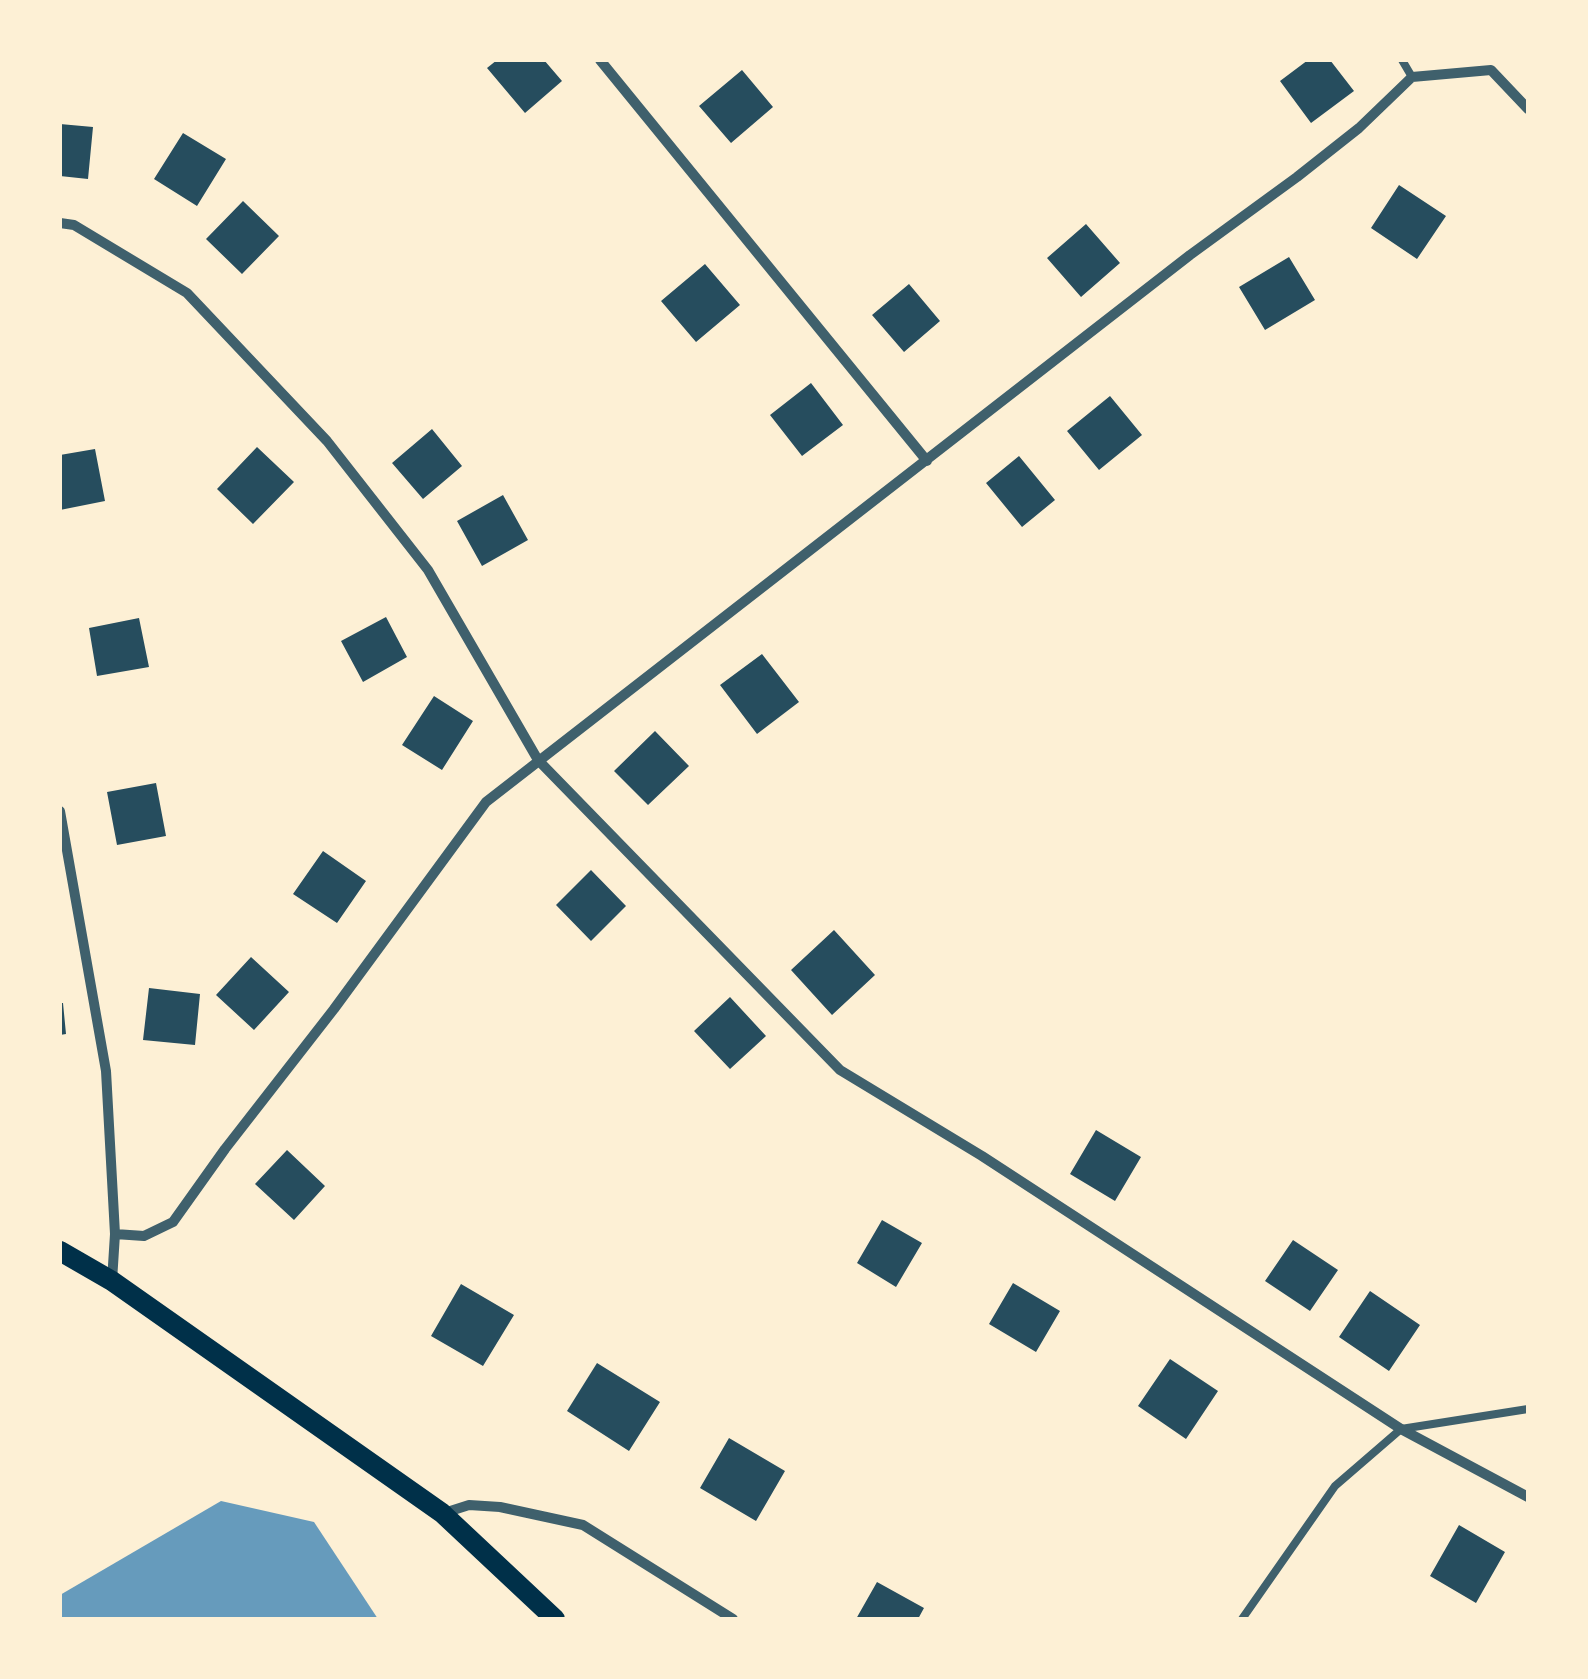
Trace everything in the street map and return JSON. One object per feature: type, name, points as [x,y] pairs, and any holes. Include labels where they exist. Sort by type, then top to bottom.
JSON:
[{"type":"main road","points":[[60,1251],[112,1281],[442,1513],[556,1619]]},
{"type":"street","points":[[600,60],[926,461]]},
{"type":"street","points":[[115,1234],[144,1236],[173,1222],[486,802],[538,760],[1359,128],[1412,78],[1490,70],[1528,109]]},
{"type":"street","points":[[60,223],[74,225],[187,294],[327,441],[428,570],[538,760],[840,1070],[982,1156],[1401,1428],[1528,1497]]},
{"type":"street","points":[[60,811],[106,1071],[115,1234],[112,1281]]},
{"type":"street","points":[[442,1513],[469,1505],[500,1506],[583,1524],[733,1619]]},
{"type":"lane","points":[[1402,60],[1412,78]]},
{"type":"lane","points":[[1242,1619],[1335,1486],[1401,1428],[1528,1409]]},
{"type":"water","points":[[221,1501],[314,1522],[378,1619],[60,1619],[60,1595]]},
{"type":"building","points":[[497,60],[544,60],[562,81],[525,113],[487,68]]},
{"type":"building","points":[[1308,60],[1330,60],[1354,91],[1311,123],[1280,81]]},
{"type":"building","points":[[742,70],[773,107],[731,143],[699,106]]},
{"type":"building","points":[[60,124],[93,127],[88,179],[60,176]]},
{"type":"building","points":[[183,133],[226,159],[197,206],[154,179]]},
{"type":"building","points":[[1399,185],[1446,216],[1417,259],[1371,228]]},
{"type":"building","points":[[243,201],[279,236],[242,274],[206,239]]},
{"type":"building","points":[[1086,224],[1120,263],[1081,297],[1047,258]]},
{"type":"building","points":[[1289,257],[1315,300],[1265,330],[1239,287]]},
{"type":"building","points":[[705,264],[740,305],[696,342],[661,301]]},
{"type":"building","points":[[909,284],[940,321],[904,352],[872,315]]},
{"type":"building","points":[[811,383],[843,425],[802,456],[770,415]]},
{"type":"building","points":[[1110,396],[1142,435],[1099,470],[1067,431]]},
{"type":"building","points":[[432,429],[462,466],[423,499],[392,463]]},
{"type":"building","points":[[257,447],[294,482],[253,524],[217,489]]},
{"type":"building","points":[[95,449],[105,501],[60,510],[60,455]]},
{"type":"building","points":[[1019,456],[1055,500],[1022,527],[986,483]]},
{"type":"building","points":[[503,495],[528,540],[482,566],[457,521]]},
{"type":"building","points":[[386,617],[407,657],[363,682],[341,641]]},
{"type":"building","points":[[139,618],[149,667],[97,676],[89,628]]},
{"type":"building","points":[[762,654],[799,702],[757,734],[720,685]]},
{"type":"building","points":[[434,696],[473,721],[442,770],[402,745]]},
{"type":"building","points":[[655,731],[689,766],[648,805],[614,771]]},
{"type":"building","points":[[156,783],[166,836],[117,845],[107,792]]},
{"type":"building","points":[[323,851],[366,881],[337,923],[293,894]]},
{"type":"building","points":[[591,870],[626,906],[591,941],[556,905]]},
{"type":"building","points":[[834,930],[875,975],[832,1015],[791,970]]},
{"type":"building","points":[[251,957],[289,992],[254,1030],[216,995]]},
{"type":"building","points":[[149,988],[200,994],[195,1045],[143,1040]]},
{"type":"building","points":[[730,997],[766,1036],[730,1069],[694,1031]]},
{"type":"building","points":[[60,1003],[66,1034],[60,1035]]},
{"type":"building","points":[[1096,1130],[1141,1157],[1115,1201],[1070,1174]]},
{"type":"building","points":[[287,1150],[325,1186],[294,1220],[255,1184]]},
{"type":"building","points":[[882,1220],[922,1243],[896,1287],[857,1263]]},
{"type":"building","points":[[1293,1240],[1338,1270],[1310,1311],[1265,1281]]},
{"type":"building","points":[[1013,1283],[1060,1311],[1036,1352],[989,1324]]},
{"type":"building","points":[[461,1284],[514,1315],[483,1366],[431,1336]]},
{"type":"building","points":[[1370,1291],[1420,1325],[1389,1371],[1339,1337]]},
{"type":"building","points":[[1170,1359],[1218,1391],[1186,1439],[1138,1406]]},
{"type":"building","points":[[597,1363],[660,1402],[629,1451],[567,1411]]},
{"type":"building","points":[[729,1438],[785,1471],[756,1521],[700,1488]]},
{"type":"building","points":[[1459,1525],[1505,1552],[1476,1603],[1430,1576]]},
{"type":"building","points":[[877,1582],[924,1608],[918,1619],[856,1619]]}]
